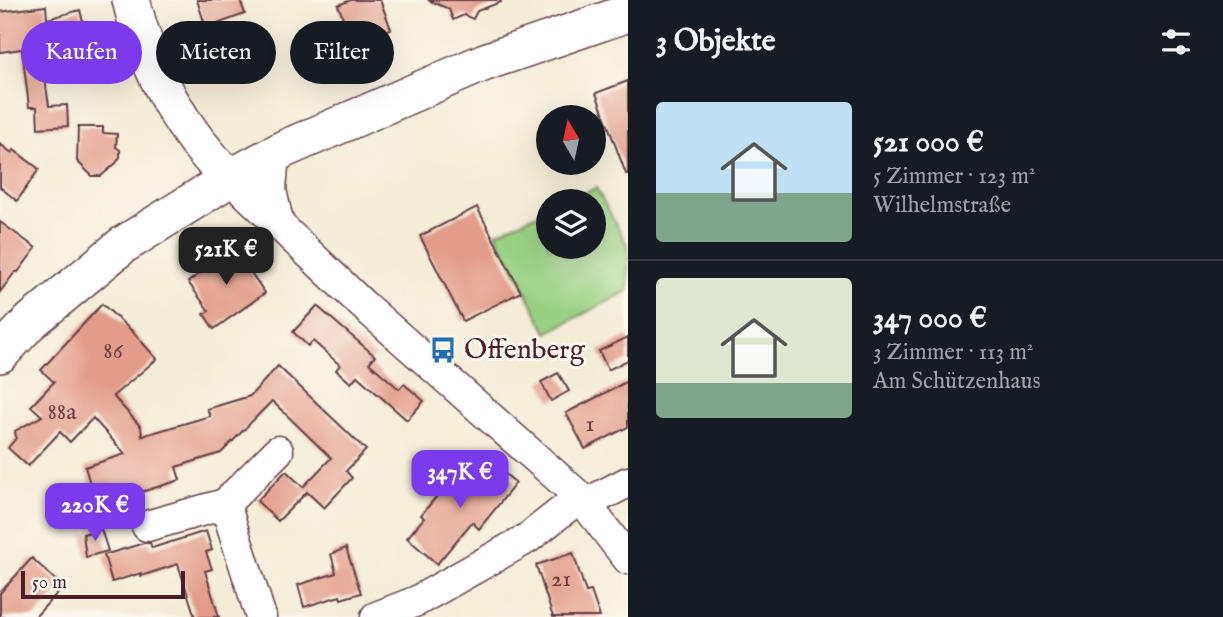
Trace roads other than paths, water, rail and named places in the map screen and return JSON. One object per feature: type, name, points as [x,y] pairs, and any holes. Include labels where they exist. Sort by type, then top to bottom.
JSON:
[{"type":"main road","points":[[131,0],[139,31],[160,83],[182,122],[210,159],[230,178]]},
{"type":"main road","points":[[0,354],[29,323],[123,245],[274,153],[485,62],[628,13]]},
{"type":"street","points":[[274,153],[271,190],[279,226]]},
{"type":"street","points":[[230,178],[371,312],[582,501],[628,559]]},
{"type":"street","points":[[147,526],[225,504],[278,451]]},
{"type":"street","points":[[376,617],[417,601],[528,538],[582,501],[628,482]]},
{"type":"street","points":[[225,504],[261,617]]},
{"type":"place","name":"Offenberg","points":[[443,350]]}]
